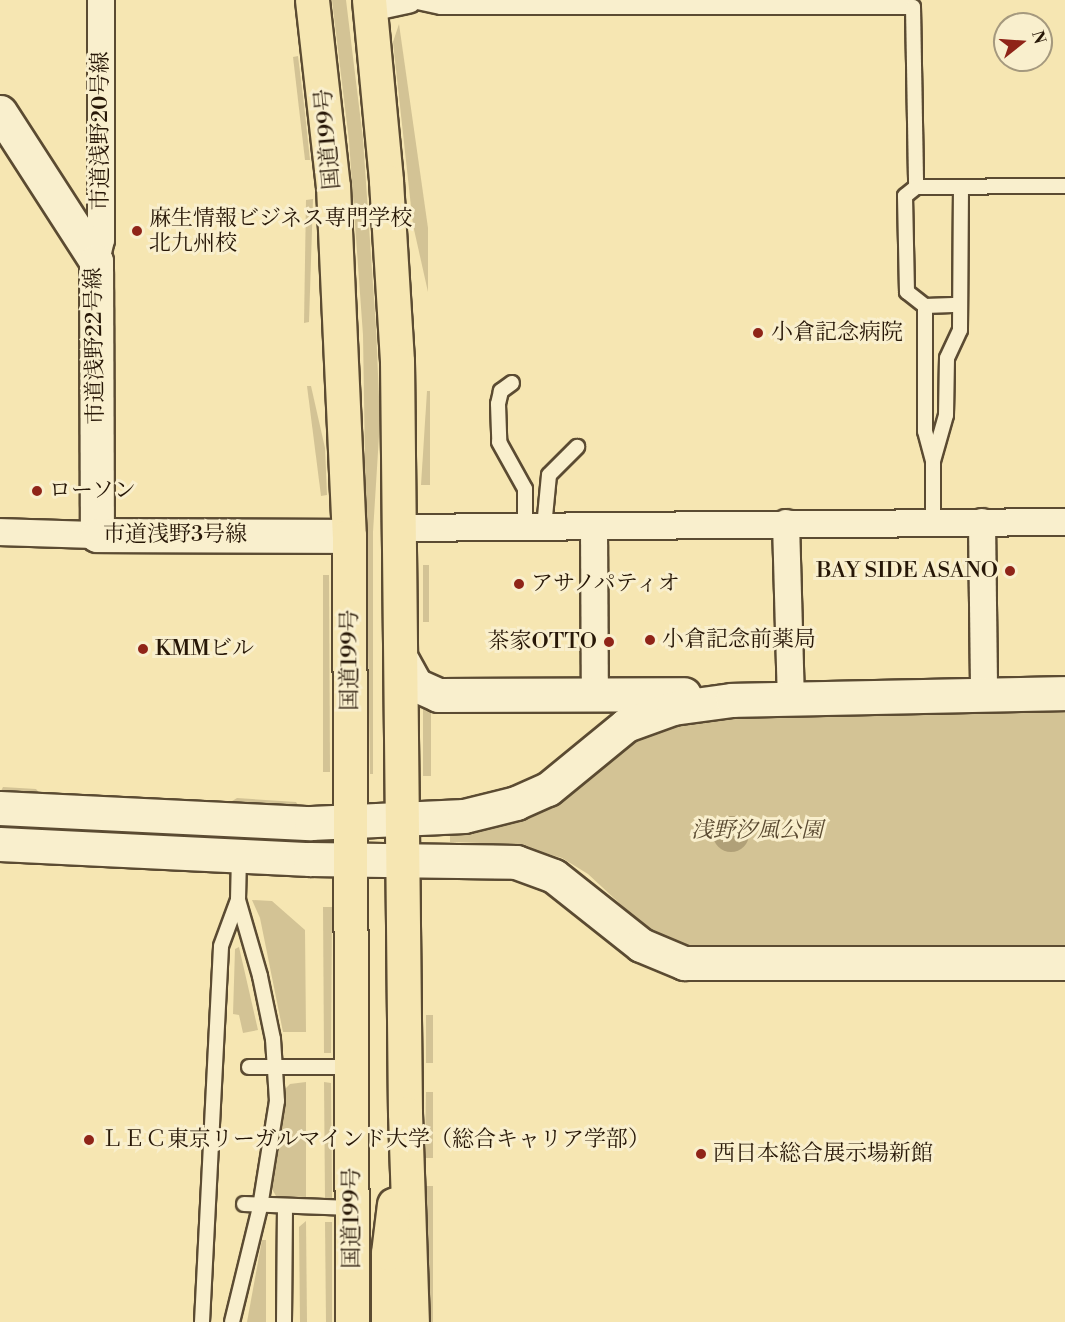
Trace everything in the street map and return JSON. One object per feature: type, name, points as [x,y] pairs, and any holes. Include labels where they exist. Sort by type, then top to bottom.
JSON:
[{"type":"highway","name":"国道199号","points":[[312,0],[333,186],[349,536],[352,1322]]},
{"type":"highway","points":[[370,4],[386,181],[402,528],[405,1113],[412,1322]]},
{"type":"highway","points":[[388,1322],[388,1253],[405,1113]]},
{"type":"street","name":"市道浅野20号線","points":[[96,261],[101,240],[101,0]]},
{"type":"street","points":[[370,4],[408,0]]},
{"type":"street","name":"市道浅野22号線","points":[[0,112],[96,261],[97,535]]},
{"type":"street","points":[[982,522],[984,697]]},
{"type":"street","points":[[402,528],[1065,522]]},
{"type":"street","points":[[786,523],[791,700]]},
{"type":"street","points":[[594,526],[595,695]]},
{"type":"street","name":"市道浅野3号線","points":[[0,532],[97,535],[349,536]]},
{"type":"street","points":[[403,662],[416,685],[438,695],[679,693],[706,703]]},
{"type":"street","points":[[0,808],[311,823],[464,816],[531,798],[565,777],[626,725],[651,714],[706,703],[1065,693]]},
{"type":"street","points":[[0,844],[351,860],[498,860],[533,867],[571,887],[641,945],[684,963],[1065,963]]},
{"type":"lane","points":[[408,0],[441,7],[797,3],[913,7],[916,188]]},
{"type":"lane","points":[[960,305],[925,306],[907,292],[905,196],[916,188],[1065,186]]},
{"type":"lane","points":[[933,461],[946,415],[946,358],[960,330],[961,188]]},
{"type":"lane","points":[[925,306],[925,431],[933,461],[933,522]]},
{"type":"lane","points":[[512,383],[501,391],[498,404],[499,442],[525,489],[535,527]]},
{"type":"lane","points":[[535,527],[549,475],[577,447]]},
{"type":"lane","points":[[232,1322],[260,1207],[274,1130],[277,1067],[261,976],[238,900],[239,856]]},
{"type":"lane","points":[[202,1322],[221,946],[238,900]]},
{"type":"lane","points":[[249,1067],[352,1067]]},
{"type":"lane","points":[[244,1204],[260,1207],[352,1208]]},
{"type":"lane","points":[[284,1322],[285,1207]]},
{"type":"green space","points":[[332,0],[346,0],[363,139],[376,328],[380,420],[373,532],[373,774],[370,774],[363,335],[349,141]]},
{"type":"green space","points":[[399,24],[428,228],[428,292],[413,225],[393,42]]},
{"type":"green space","points":[[298,56],[310,160],[305,160],[293,57]]},
{"type":"green space","points":[[313,199],[309,322],[304,323],[306,200]]},
{"type":"green space","points":[[307,386],[311,386],[325,448],[327,495],[321,496]]},
{"type":"green space","points":[[427,391],[430,391],[430,485],[421,485]]},
{"type":"green space","points":[[423,565],[429,565],[429,622],[423,622]]},
{"type":"green space","points":[[323,575],[329,575],[330,772],[323,772]]},
{"type":"green space","points":[[431,707],[431,776],[423,776],[423,708]]},
{"type":"green space","name":"浅野汐風公園","points":[[1065,709],[1065,947],[699,950],[669,943],[643,925],[588,874],[562,858],[514,844],[450,842],[450,826],[679,714]]},
{"type":"green space","points":[[3,787],[36,789],[41,795],[0,793]]},
{"type":"green space","points":[[237,798],[296,802],[298,805],[229,803]]},
{"type":"green space","points":[[252,900],[272,901],[305,930],[306,1032],[283,1032],[260,918]]},
{"type":"green space","points":[[323,907],[332,907],[331,1053],[324,1053]]},
{"type":"green space","points":[[239,947],[258,1030],[243,1033],[239,1015],[233,1014],[235,949]]},
{"type":"green space","points":[[426,1015],[433,1015],[433,1063],[426,1063]]},
{"type":"green space","points":[[306,1082],[306,1197],[276,1196],[272,1189],[286,1088],[290,1084]]},
{"type":"green space","points":[[324,1082],[331,1083],[332,1198],[325,1198]]},
{"type":"green space","points":[[426,1092],[433,1092],[433,1158],[425,1158]]},
{"type":"green space","points":[[426,1186],[433,1186],[433,1322],[427,1322]]},
{"type":"green space","points":[[306,1221],[307,1322],[300,1322],[299,1227]]},
{"type":"green space","points":[[325,1222],[332,1222],[332,1322],[326,1322]]},
{"type":"green space","points":[[262,1240],[266,1240],[266,1322],[247,1322]]},
{"type":"shaded area","points":[[731,816],[744,821],[749,834],[744,847],[731,852],[718,847],[713,834],[718,821]]},
{"type":"place","name":"麻生情報ビジネス専門学校 北九州校","points":[[137,231]]},
{"type":"place","name":"小倉記念病院","points":[[758,333]]},
{"type":"place","name":"ローソン","points":[[37,491]]},
{"type":"place","name":"BAY SIDE ASANO","points":[[1010,571]]},
{"type":"place","name":"アサノパティオ","points":[[519,584]]},
{"type":"place","name":"小倉記念前薬局","points":[[650,640]]},
{"type":"place","name":"茶家OTTO","points":[[609,642]]},
{"type":"place","name":"KMMビル","points":[[143,649]]},
{"type":"place","name":"ＬＥＣ東京リーガルマインド大学（総合キャリア学部）","points":[[89,1140]]},
{"type":"place","name":"西日本総合展示場新館","points":[[701,1154]]}]
